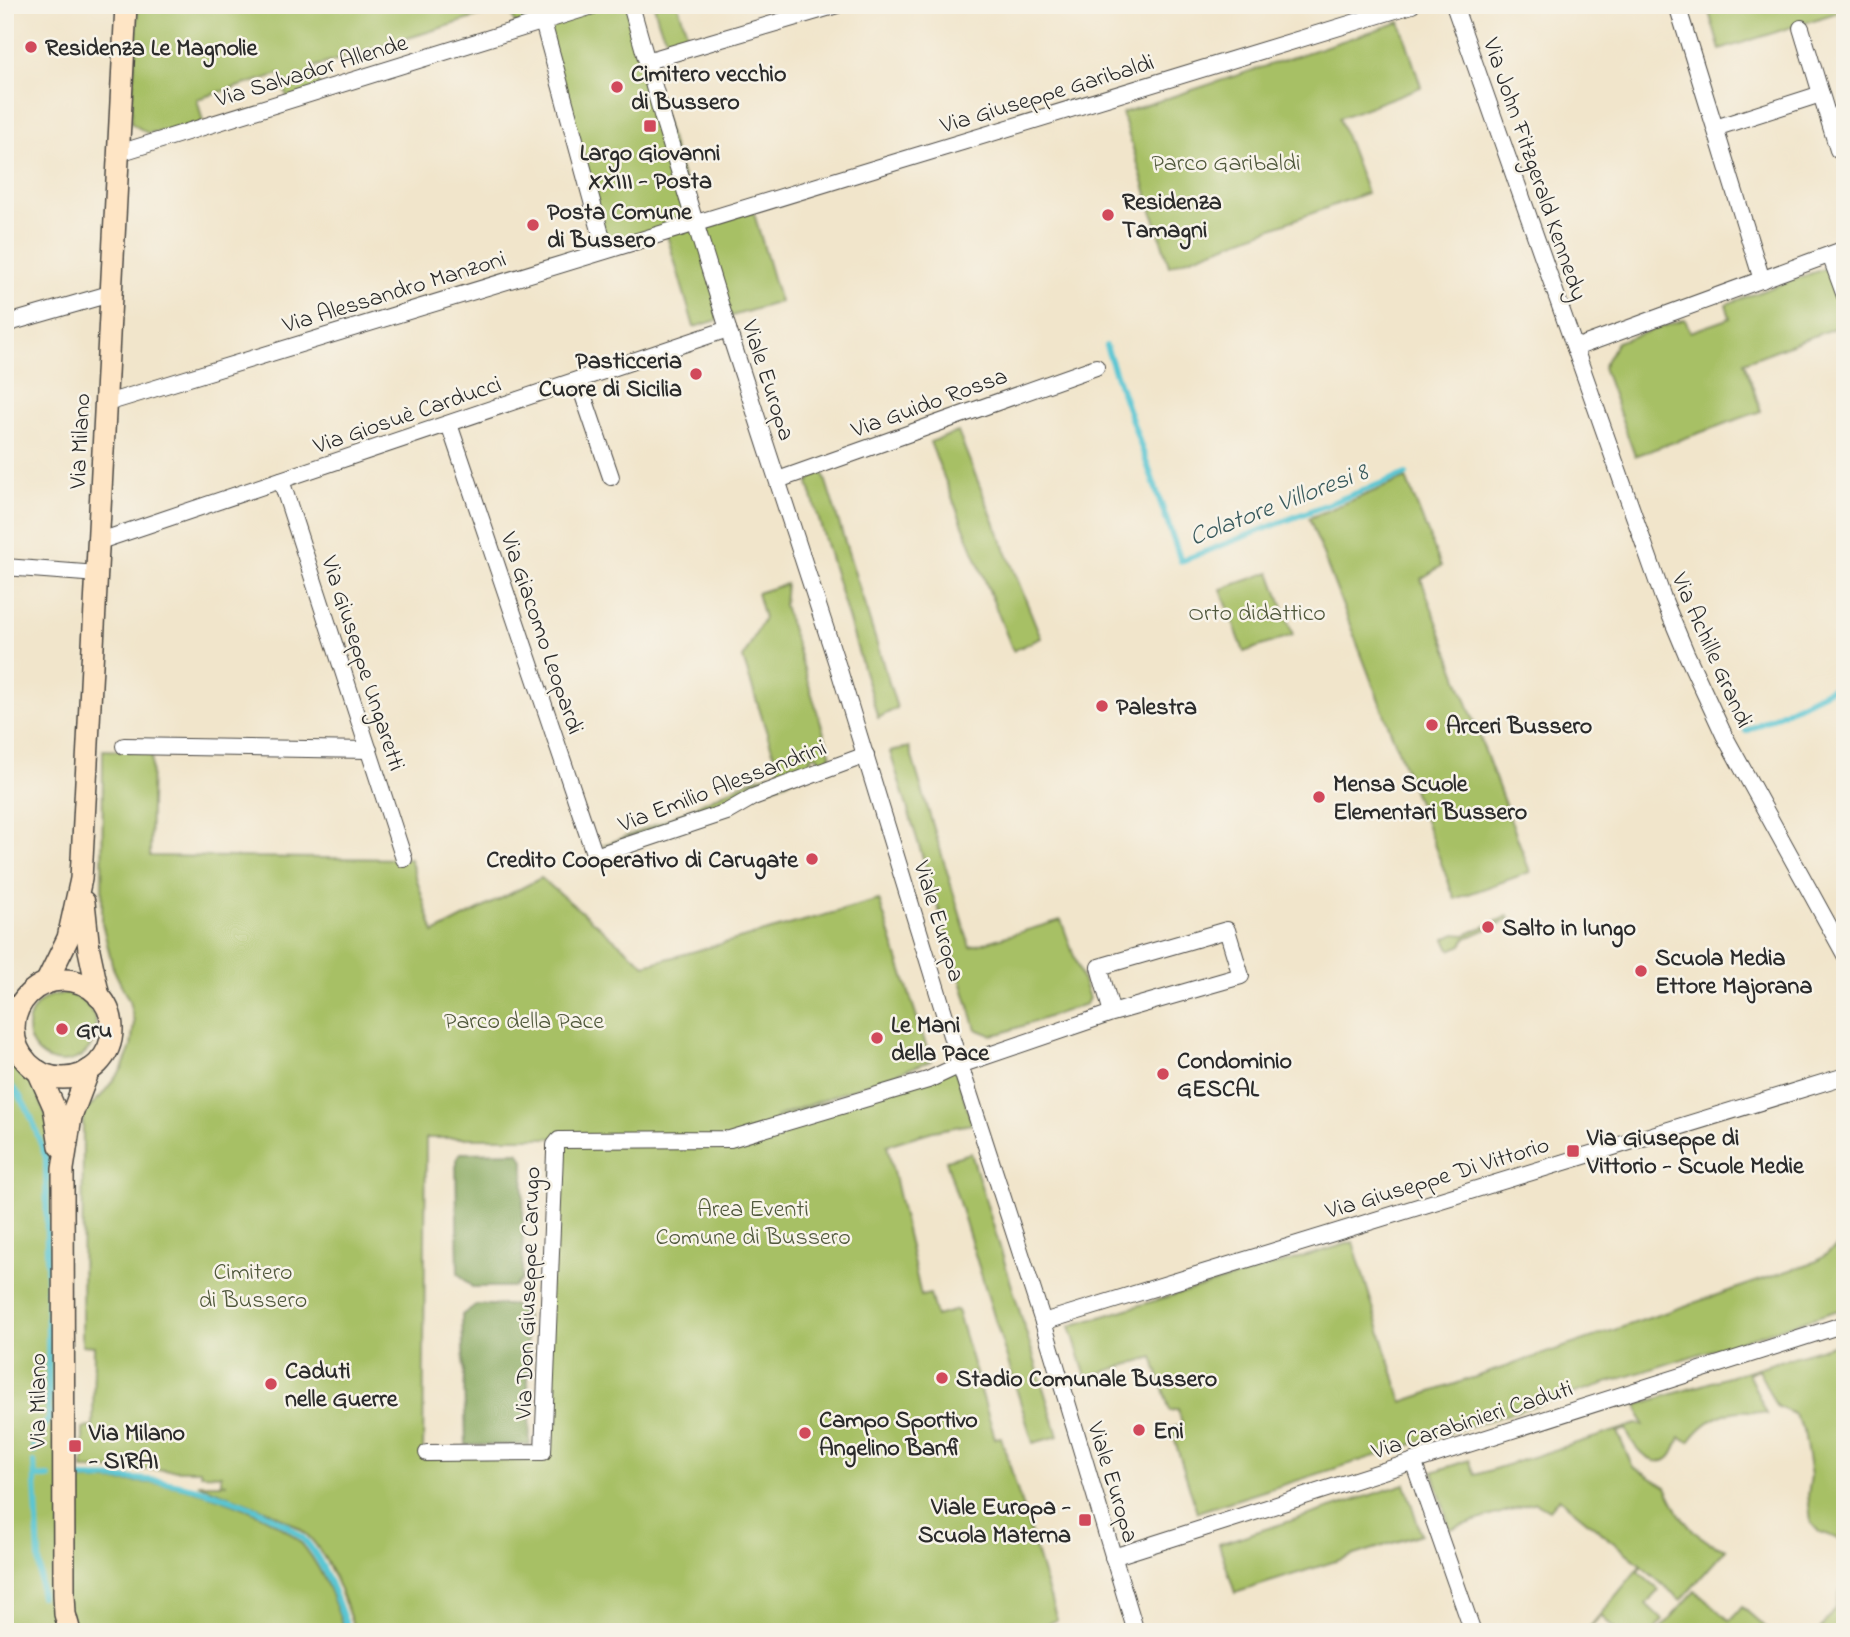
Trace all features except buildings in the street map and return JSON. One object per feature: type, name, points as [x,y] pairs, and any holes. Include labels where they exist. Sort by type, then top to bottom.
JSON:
[{"type":"street","name":"Via Milano","points":[[46,983],[68,938],[81,879],[127,5]]},
{"type":"street","name":"Via Salvador Allende","points":[[119,153],[596,5]]},
{"type":"street","name":"Viale Europa","points":[[631,5],[696,224],[1043,1322],[1136,1632]]},
{"type":"street","points":[[647,61],[837,5]]},
{"type":"street","name":"Via Giuseppe Garibaldi","points":[[696,224],[1412,5]]},
{"type":"street","name":"Via John Fitzgerald Kennedy","points":[[1454,5],[1576,348]]},
{"type":"street","points":[[1677,5],[1762,280]]},
{"type":"street","points":[[543,22],[605,249]]},
{"type":"street","points":[[1801,28],[1838,150]]},
{"type":"street","points":[[1715,128],[1821,94]]},
{"type":"street","name":"Via Alessandro Manzoni","points":[[107,403],[605,249],[696,224]]},
{"type":"street","points":[[1576,348],[1838,252],[1845,296]]},
{"type":"street","points":[[5,324],[113,293]]},
{"type":"street","name":"Via Giosuè Carducci","points":[[100,541],[729,329]]},
{"type":"street","name":"Via Achille Grandi","points":[[1576,348],[1648,558],[1686,653],[1724,734],[1845,955]]},
{"type":"street","name":"Via Guido Rossa","points":[[778,480],[1096,367]]},
{"type":"street","points":[[578,380],[611,477]]},
{"type":"street","name":"Via Giacomo Leopardi","points":[[449,424],[595,856]]},
{"type":"street","name":"Via Giuseppe Ungaretti","points":[[281,480],[404,859]]},
{"type":"street","points":[[5,567],[98,574]]},
{"type":"street","points":[[124,746],[369,750]]},
{"type":"street","name":"Via Emilio Alessandrini","points":[[595,856],[727,812],[753,797],[866,755]]},
{"type":"street","name":"Via Milano","points":[[63,1169],[71,1118],[89,1070],[103,1056],[111,1035],[109,1013],[99,996],[87,935],[81,879]]},
{"type":"street","points":[[960,1065],[1112,1013],[1241,976],[1227,930],[1098,967],[1112,1013]]},
{"type":"street","points":[[5,1006],[46,983],[60,980],[86,986],[99,996]]},
{"type":"street","name":"Via Milano","points":[[27,995],[19,1006],[13,1047],[38,1071],[55,1111],[63,1169],[64,1594],[65,1614],[70,1632]]},
{"type":"street","name":"Via Don Giuseppe Carugo","points":[[427,1453],[543,1452],[555,1145],[559,1140],[730,1139],[928,1080],[960,1065]]},
{"type":"street","points":[[38,1071],[64,1078],[89,1070]]},
{"type":"street","name":"Via Giuseppe Di Vittorio","points":[[1043,1322],[1845,1076]]},
{"type":"street","name":"Via Carabinieri Caduti","points":[[1113,1557],[1845,1324]]},
{"type":"street","points":[[1413,1461],[1473,1632]]},
{"type":"green space","points":[[138,5],[550,5],[552,18],[517,29],[509,7],[314,67],[321,90],[288,100],[280,74],[197,99],[204,126],[147,133],[131,123]]},
{"type":"green space","points":[[604,5],[628,5],[698,225],[753,210],[780,302],[694,327],[666,232],[606,248],[546,24]]},
{"type":"green space","points":[[654,5],[678,5],[689,39],[680,41],[667,38],[660,27]]},
{"type":"green space","points":[[1707,5],[1845,5],[1845,10],[1720,50]]},
{"type":"green space","name":"Parco Garibaldi","points":[[1400,22],[1421,87],[1339,118],[1367,193],[1169,266],[1122,113]]},
{"type":"green space","points":[[1829,267],[1845,308],[1845,324],[1744,362],[1761,411],[1635,456],[1603,367],[1617,342],[1685,319],[1690,332],[1730,318],[1726,304]]},
{"type":"green space","points":[[958,432],[1041,638],[1013,651],[930,442]]},
{"type":"green space","points":[[823,472],[897,708],[878,718],[808,483],[813,476]]},
{"type":"green space","name":"Arceri Bussero","points":[[1406,478],[1441,566],[1421,579],[1530,872],[1455,899],[1309,518]]},
{"type":"green space","name":"Orto didattico","points":[[1270,572],[1293,635],[1244,652],[1221,589]]},
{"type":"green space","points":[[786,584],[784,605],[832,759],[820,763],[817,755],[810,757],[813,765],[799,770],[801,776],[723,807],[602,846],[662,822],[751,780],[779,771],[743,658],[764,618],[757,593]]},
{"type":"green space","points":[[909,747],[970,947],[1061,920],[1089,998],[1086,1004],[1002,1033],[991,1035],[976,1029],[890,752]]},
{"type":"green space","points":[[103,750],[152,752],[150,856],[410,859],[434,933],[541,878],[645,965],[879,900],[931,1061],[775,1117],[954,1065],[972,1124],[933,1131],[887,1145],[921,1296],[930,1294],[936,1316],[957,1310],[995,1438],[1001,1437],[1057,1620],[1023,1632],[355,1632],[336,1580],[315,1544],[284,1519],[198,1484],[227,1484],[221,1483],[221,1475],[201,1474],[200,1470],[83,1469],[83,1428],[93,1427],[94,1346],[82,1345],[83,1113],[101,1096],[122,1069],[131,1047],[134,1022],[129,1001],[113,968],[102,923]],"holes":[[[426,1138],[555,1138],[543,1452],[423,1459]]]},
{"type":"green space","name":"Salto in lungo","points":[[1508,916],[1510,919],[1466,938],[1462,945],[1450,950],[1445,939],[1456,934],[1465,935]]},
{"type":"green space","points":[[55,994],[69,994],[81,999],[91,1009],[96,1028],[91,1047],[81,1057],[69,1062],[55,1062],[43,1057],[33,1047],[28,1035],[28,1021],[33,1009],[43,999]]},
{"type":"green space","points":[[5,1053],[32,1081],[51,1128],[60,1480],[140,1482],[190,1490],[235,1504],[277,1524],[294,1536],[313,1559],[345,1632],[5,1632]]},
{"type":"green space","points":[[518,1152],[524,1160],[522,1279],[514,1287],[472,1287],[458,1273],[456,1160],[460,1153]]},
{"type":"green space","points":[[971,1153],[1058,1436],[1033,1443],[946,1160]]},
{"type":"green space","points":[[1845,1240],[1845,1308],[1197,1512],[1171,1428],[1182,1424],[1178,1409],[1170,1411],[1153,1357],[1086,1377],[1070,1326],[1353,1242],[1402,1402],[1817,1261]]},
{"type":"green space","points":[[476,1305],[513,1305],[526,1316],[530,1445],[466,1445],[462,1315]]},
{"type":"green space","points":[[1845,1341],[1845,1541],[1819,1532],[1811,1523],[1808,1494],[1811,1476],[1804,1431],[1794,1414],[1776,1406],[1758,1369],[1748,1373],[1767,1414],[1744,1411],[1724,1414],[1705,1425],[1689,1442],[1680,1437],[1673,1453],[1666,1460],[1659,1462],[1641,1453],[1626,1429],[1617,1432],[1633,1467],[1666,1487],[1680,1515],[1693,1531],[1710,1543],[1726,1549],[1681,1600],[1641,1566],[1638,1572],[1659,1590],[1646,1604],[1663,1620],[1653,1632],[1618,1632],[1601,1615],[1586,1632],[1641,1565],[1559,1498],[1549,1510],[1535,1502],[1450,1529],[1433,1472],[1469,1460],[1475,1475],[1637,1424],[1643,1425],[1637,1405]]},
{"type":"green space","points":[[1405,1484],[1421,1534],[1235,1593],[1219,1544]]},
{"type":"green space","points":[[1845,1572],[1845,1632],[1818,1632],[1836,1607]]},
{"type":"green space","points":[[1695,1591],[1730,1621],[1742,1607],[1771,1632],[1658,1632]]},
{"type":"waterway","name":"Colatore Villoresi 8","points":[[1106,346],[1181,561],[1406,474]]},
{"type":"waterway","points":[[1746,731],[1831,689],[1845,687]]},
{"type":"waterway","points":[[5,1079],[19,1095],[31,1117],[46,1158],[49,1419],[33,1438],[34,1452]]},
{"type":"waterway","points":[[34,1462],[41,1596]]},
{"type":"waterway","points":[[35,1477],[49,1477]]},
{"type":"waterway","points":[[81,1478],[138,1479],[175,1484],[238,1502],[279,1521],[295,1532],[315,1554],[332,1586],[349,1632]]},
{"type":"place","name":"Residenza Le Magnolie","points":[[31,47]]},
{"type":"place","name":"Cimitero vecchio di Bussero","points":[[617,87]]},
{"type":"place","name":"Largo Giovanni XXIII - Posta","points":[[650,126]]},
{"type":"place","name":"Residenza Tamagni","points":[[1108,215]]},
{"type":"place","name":"Posta Comune di Bussero","points":[[533,225]]},
{"type":"place","name":"Pasticceria Cuore di Sicilia","points":[[696,374]]},
{"type":"place","name":"Palestra","points":[[1102,706]]},
{"type":"place","name":"Arceri Bussero","points":[[1432,725]]},
{"type":"place","name":"Mensa Scuole Elementari Bussero","points":[[1319,797]]},
{"type":"place","name":"Credito Cooperativo di Carugate","points":[[812,859]]},
{"type":"place","name":"Salto in lungo","points":[[1488,927]]},
{"type":"place","name":"Scuola Media Ettore Majorana","points":[[1641,971]]},
{"type":"place","name":"Gru","points":[[62,1029]]},
{"type":"place","name":"Le Mani della Pace","points":[[877,1038]]},
{"type":"place","name":"Condominio GESCAL","points":[[1163,1074]]},
{"type":"place","name":"Via Giuseppe di Vittorio - Scuole Medie","points":[[1573,1151]]},
{"type":"place","name":"Stadio Comunale Bussero","points":[[942,1378]]},
{"type":"place","name":"Caduti nelle Guerre","points":[[271,1384]]},
{"type":"place","name":"Eni","points":[[1139,1430]]},
{"type":"place","name":"Campo Sportivo Angelino Banfi","points":[[805,1433]]},
{"type":"place","name":"Via Milano - SIRAI","points":[[75,1446]]},
{"type":"place","name":"Viale Europa - Scuola Materna","points":[[1085,1520]]},
{"type":"park label","name":"Parco della Pace","points":[[524,1020]]},
{"type":"park label","name":"Area Eventi Comune di Bussero","points":[[753,1222]]},
{"type":"park label","name":"Cimitero di Bussero","points":[[253,1285]]}]
